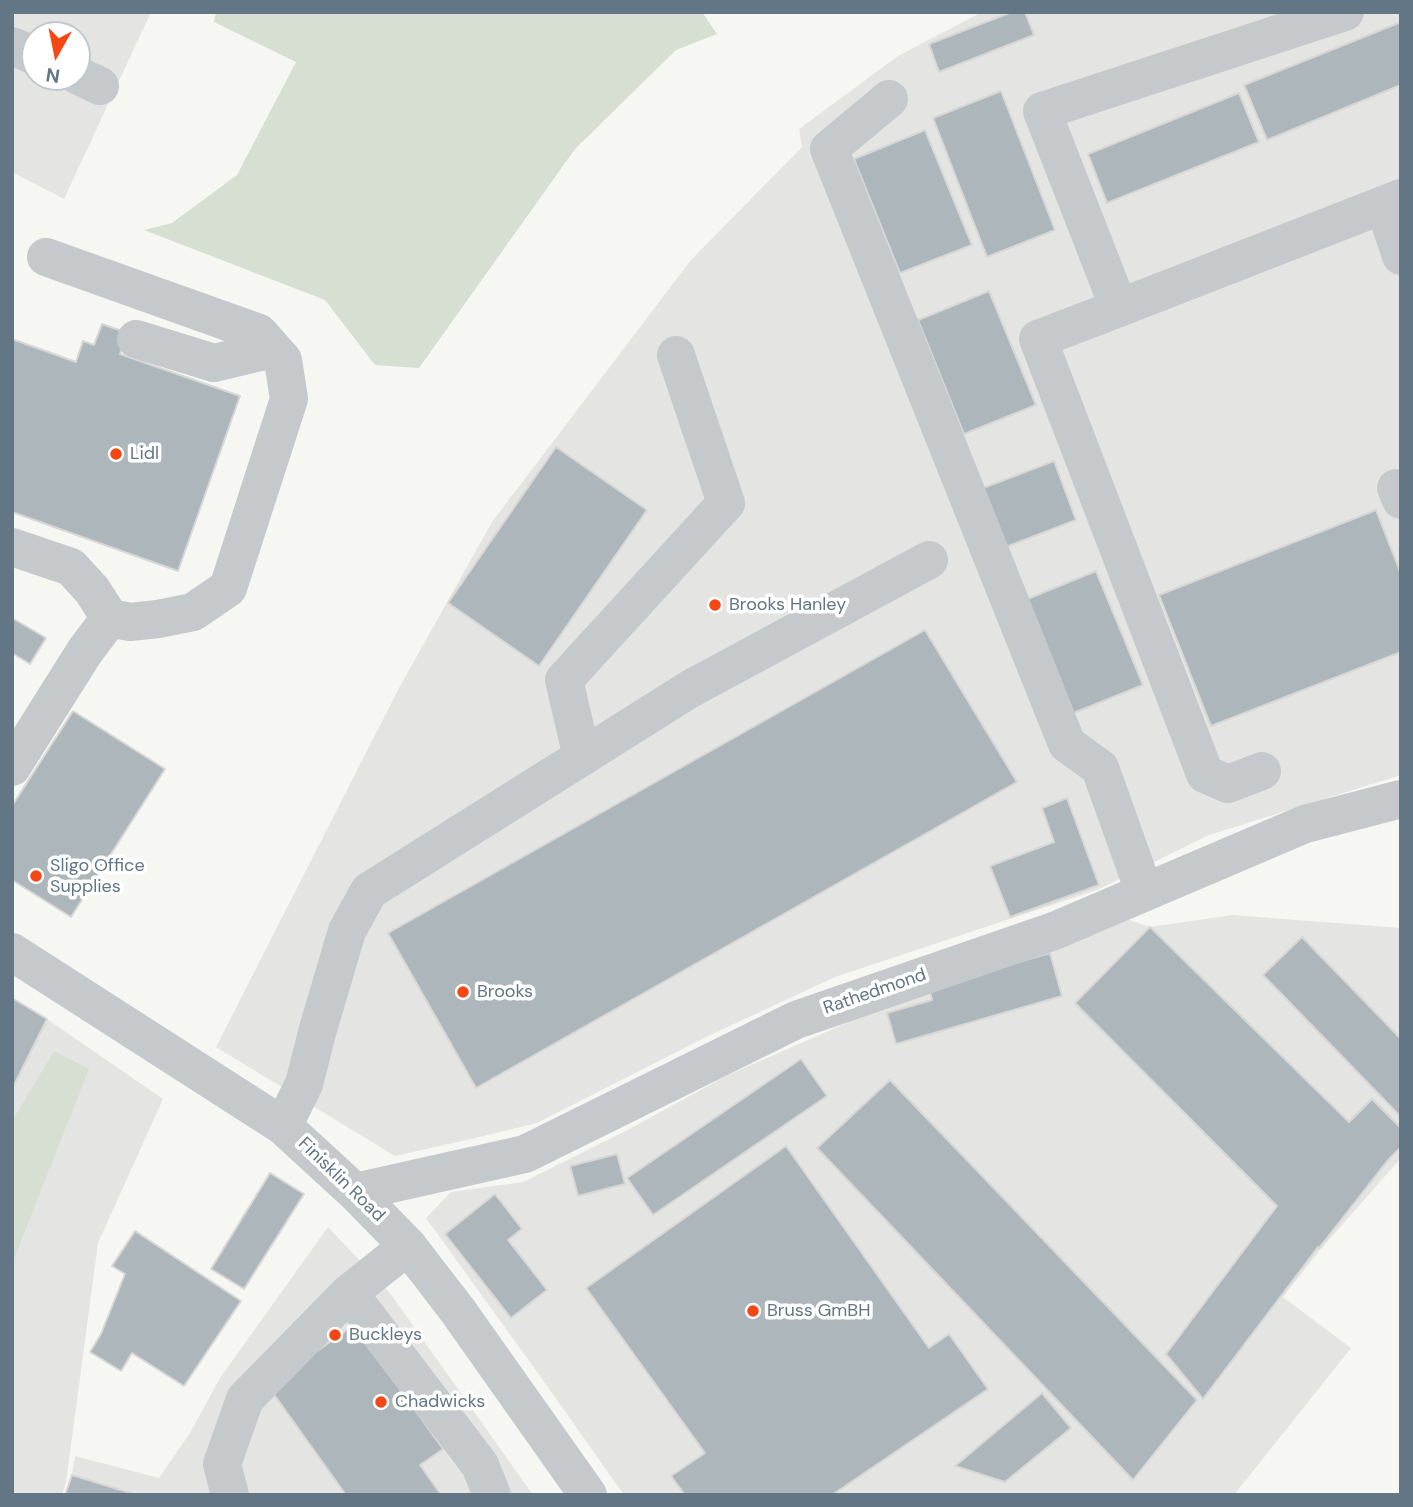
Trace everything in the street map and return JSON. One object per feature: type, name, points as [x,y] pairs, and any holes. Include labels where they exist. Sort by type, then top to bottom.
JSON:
[{"type":"street","points":[[1119,308],[1042,111],[1345,12]]},
{"type":"street","points":[[889,99],[829,149],[1067,744],[1100,768],[1144,891]]},
{"type":"street","points":[[1262,771],[1228,784],[1205,774],[1038,339],[1393,202],[1401,256]]},
{"type":"street","points":[[12,547],[71,567],[92,590],[110,618],[130,622],[193,612],[228,588],[289,399],[283,360],[259,333],[46,257]]},
{"type":"street","points":[[136,339],[214,363],[273,349]]},
{"type":"street","points":[[582,757],[564,680],[726,503],[676,355]]},
{"type":"street","points":[[283,1126],[304,1084],[347,931],[369,891],[690,689],[929,561]]},
{"type":"street","points":[[12,767],[85,651],[110,618]]},
{"type":"street","name":"Rathedmond","points":[[355,1192],[525,1154],[796,1020],[1054,931],[1305,824],[1401,799]]},
{"type":"street","name":"Finisklin Road","points":[[12,952],[283,1126],[355,1192],[408,1246],[458,1311],[588,1495]]},
{"type":"street","points":[[230,1495],[222,1464],[245,1399],[349,1293],[408,1246]]},
{"type":"street","points":[[349,1293],[480,1465],[492,1495]]},
{"type":"shaded area","points":[[12,12],[151,12],[64,199],[12,172]]},
{"type":"shaded area","points":[[216,12],[702,12],[717,34],[676,50],[575,149],[419,368],[375,365],[325,300],[144,230],[172,223],[237,175],[296,62],[214,22]]},
{"type":"shaded area","points":[[982,12],[1401,12],[1401,775],[1209,835],[1097,890],[835,977],[704,1038],[537,1123],[475,1138],[395,1156],[216,1047],[399,688],[492,522],[691,260],[802,147],[799,129],[898,56]]},
{"type":"shaded area","points":[[1232,915],[1401,928],[1401,1158],[1320,1250],[1283,1297],[1351,1348],[1234,1495],[624,1495],[426,1218],[451,1192],[523,1182],[635,1126],[726,1076],[867,1014],[1126,919],[1150,927]]},
{"type":"shaded area","points":[[47,1019],[163,1099],[98,1243],[66,1482],[62,1495],[12,1495],[12,1089]]},
{"type":"shaded area","points":[[54,1051],[89,1069],[12,1264],[12,1121]]},
{"type":"shaded area","name":"Buckleys","points":[[328,1227],[390,1293],[533,1495],[65,1495],[75,1456],[159,1478],[190,1433],[220,1378]]},
{"type":"building","points":[[1012,12],[1025,12],[1034,35],[939,72],[929,44]]},
{"type":"building","points":[[1401,22],[1401,85],[1267,140],[1244,85]]},
{"type":"building","points":[[1001,91],[1055,230],[987,257],[933,118]]},
{"type":"building","points":[[1239,93],[1259,142],[1107,203],[1088,154]]},
{"type":"building","points":[[925,130],[972,245],[900,273],[854,159]]},
{"type":"building","points":[[989,291],[1036,405],[964,434],[918,320]]},
{"type":"building","name":"Lidl","points":[[102,324],[128,333],[120,354],[240,396],[178,571],[12,512],[12,339],[76,362],[83,341],[94,345]]},
{"type":"building","points":[[556,447],[647,510],[539,666],[448,603]]},
{"type":"building","points":[[1054,461],[1076,520],[1006,547],[983,488]]},
{"type":"building","points":[[1376,510],[1401,574],[1401,652],[1211,726],[1159,595]]},
{"type":"building","points":[[1096,571],[1143,685],[1071,714],[1025,600]]},
{"type":"building","points":[[12,618],[46,638],[30,664],[12,653]]},
{"type":"building","points":[[925,630],[1017,782],[476,1088],[388,933]]},
{"type":"building","points":[[73,711],[165,769],[71,917],[12,880],[12,806]]},
{"type":"building","points":[[1067,798],[1099,885],[1010,917],[990,866],[1054,842],[1042,808]]},
{"type":"building","points":[[1150,927],[1349,1122],[1372,1099],[1401,1128],[1401,1147],[1318,1247],[1203,1399],[1166,1354],[1277,1206],[1075,1003]]},
{"type":"building","points":[[1302,937],[1401,1039],[1401,1117],[1263,975]]},
{"type":"building","points":[[1050,953],[1062,996],[896,1044],[887,1013],[932,1000],[929,988]]},
{"type":"building","points":[[12,998],[47,1019],[12,1089]]},
{"type":"building","points":[[801,1059],[827,1096],[653,1215],[627,1178]]},
{"type":"building","points":[[890,1080],[1197,1400],[1133,1480],[817,1148]]},
{"type":"building","name":"Bruss GmBH","points":[[786,1146],[929,1348],[949,1334],[988,1389],[832,1495],[685,1495],[671,1476],[705,1453],[586,1288]]},
{"type":"building","points":[[617,1154],[625,1184],[578,1196],[570,1166]]},
{"type":"building","points":[[270,1173],[304,1194],[244,1289],[211,1269]]},
{"type":"building","points":[[495,1194],[522,1229],[508,1240],[547,1290],[511,1318],[445,1234]]},
{"type":"building","points":[[135,1231],[241,1301],[184,1386],[132,1353],[121,1371],[90,1352],[101,1334],[125,1274],[112,1266]]},
{"type":"building","points":[[354,1325],[443,1449],[420,1465],[441,1495],[346,1495],[268,1386]]},
{"type":"building","points":[[1042,1393],[1071,1428],[1005,1482],[955,1466]]},
{"type":"building","points":[[72,1475],[137,1495],[65,1495]]},
{"type":"place","name":"Lidl","points":[[116,454]]},
{"type":"place","name":"Brooks Hanley","points":[[715,605]]},
{"type":"place","name":"Sligo Office Supplies","points":[[36,876]]},
{"type":"place","name":"Brooks","points":[[463,992]]},
{"type":"place","name":"Bruss GmBH","points":[[753,1311]]},
{"type":"place","name":"Buckleys","points":[[335,1335]]},
{"type":"place","name":"Chadwicks","points":[[381,1402]]}]
